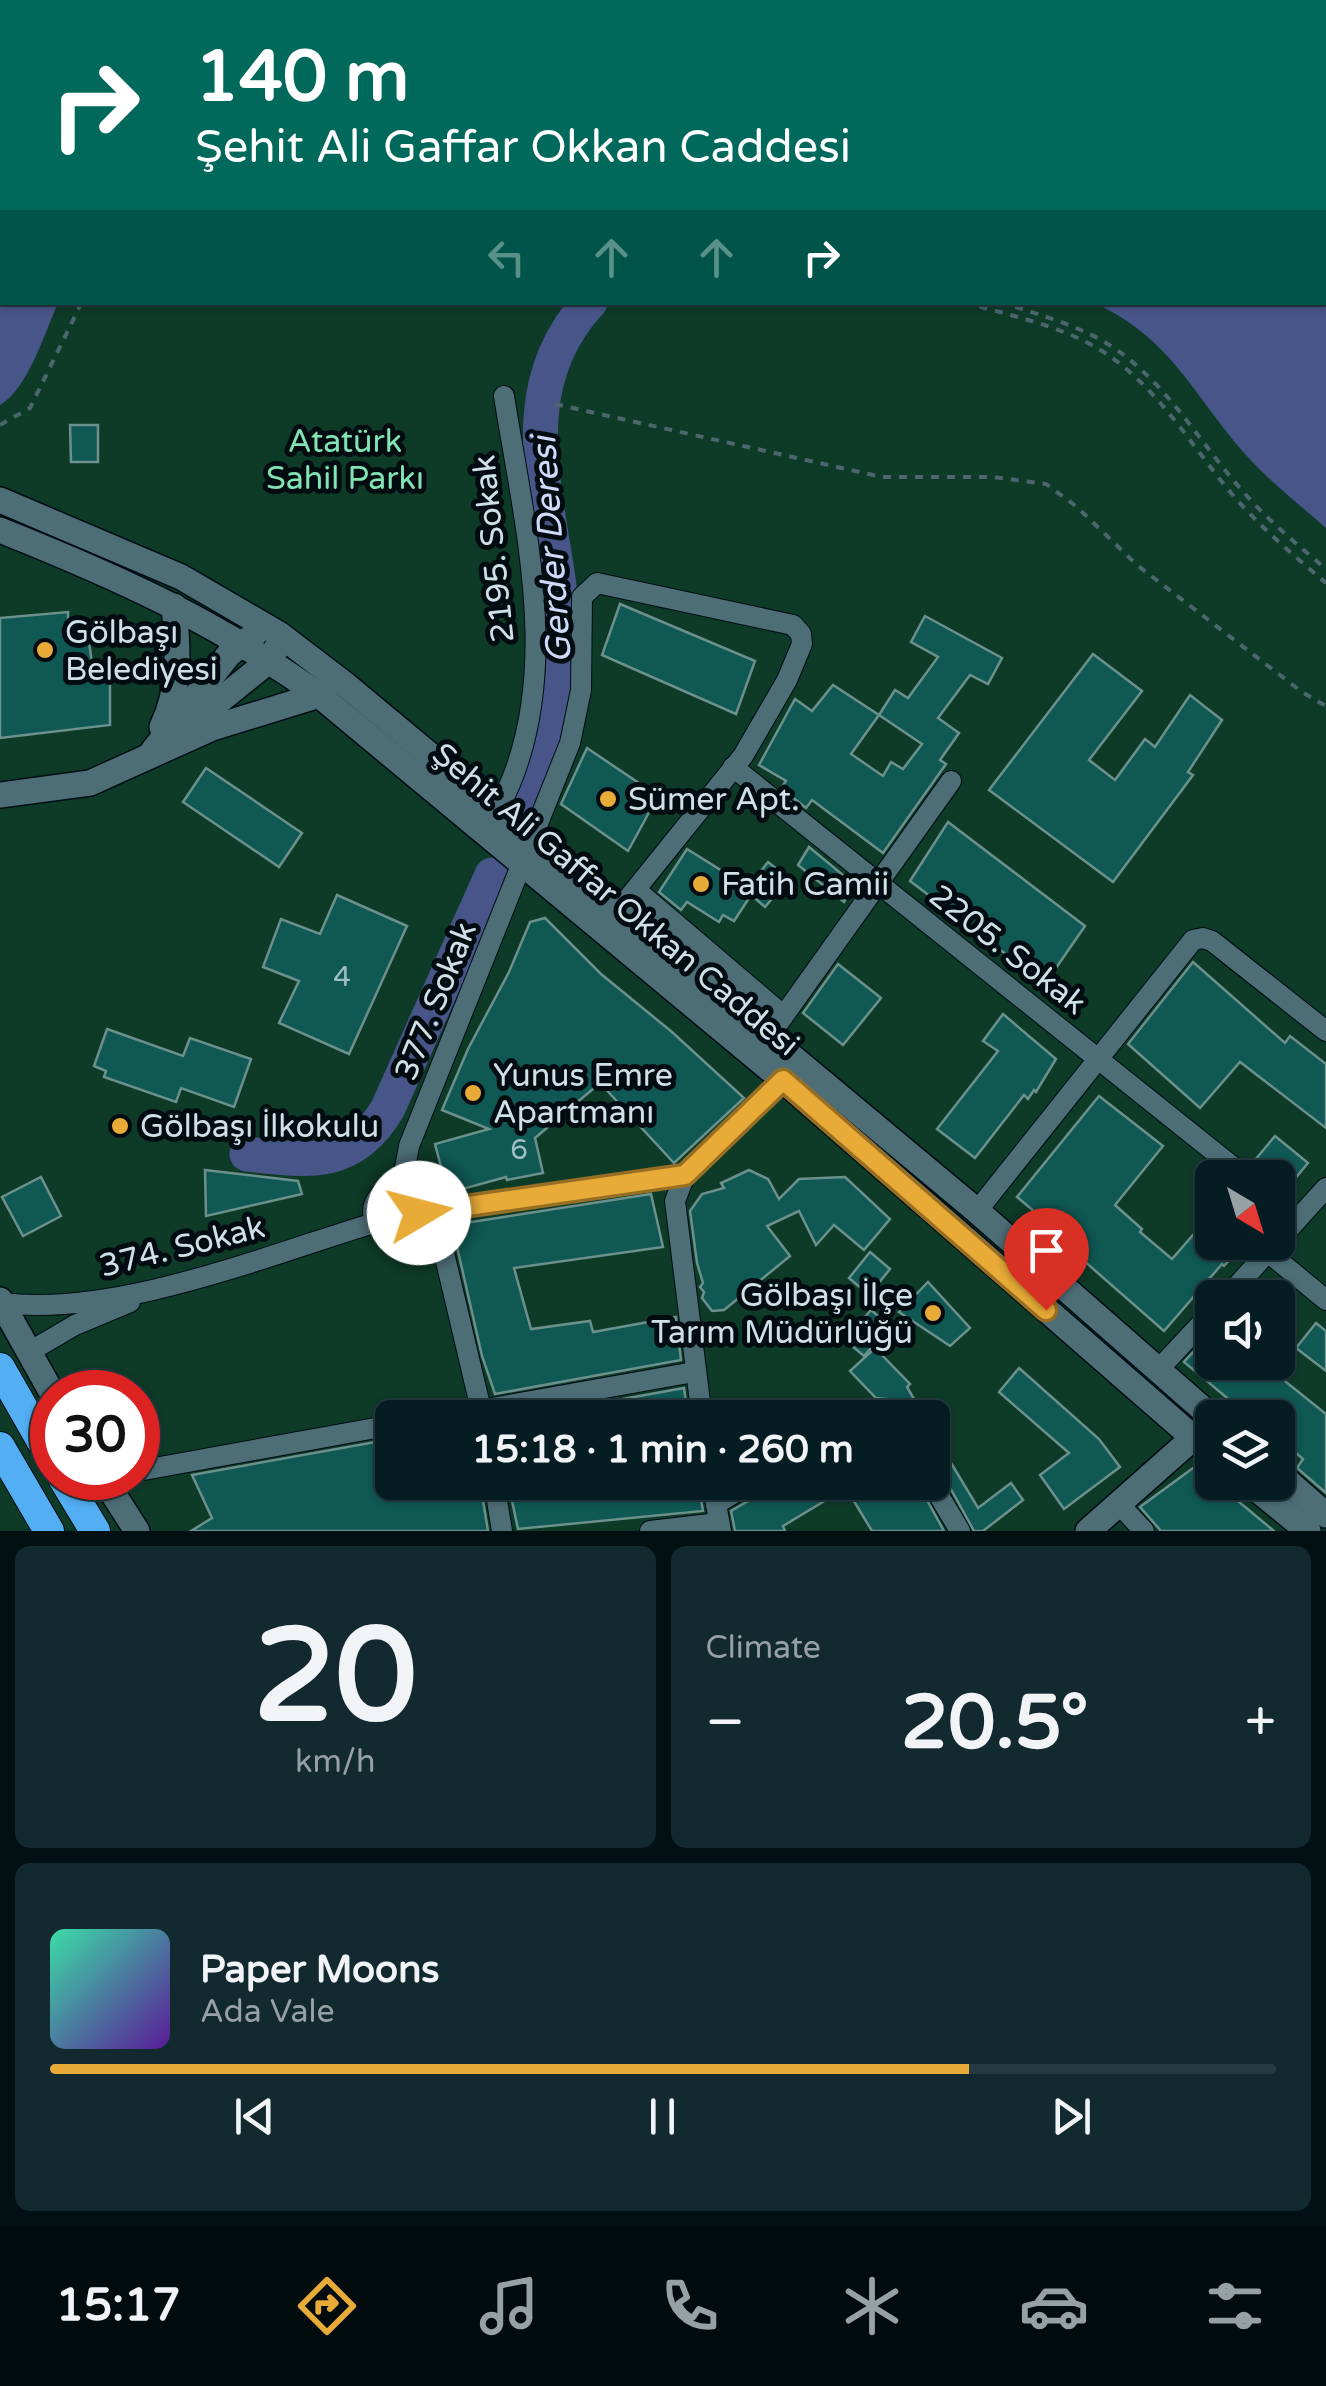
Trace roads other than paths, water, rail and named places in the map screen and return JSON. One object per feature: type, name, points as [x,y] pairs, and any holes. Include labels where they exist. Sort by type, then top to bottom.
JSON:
[{"type":"highway","points":[[0,1368],[30,1420]]},
{"type":"highway","points":[[0,1447],[49,1531]]},
{"type":"highway","points":[[77,1500],[95,1531]]},
{"type":"street","name":"2195. Sokak","points":[[498,809],[521,764],[527,738],[534,650],[530,565],[504,396]]},
{"type":"street","name":"Şehit Ali Gaffar Okkan Caddesi","points":[[0,500],[181,576],[498,809],[977,1211],[1195,1402]]},
{"type":"street","name":"Şehit Ali Gaffar Okkan Caddesi","points":[[0,530],[97,568],[242,642],[280,652],[319,696],[783,1080],[1195,1439]]},
{"type":"street","name":"377. Sokak","points":[[401,1189],[409,1146],[570,743],[580,690],[582,597],[597,583],[781,621],[793,625],[801,634],[802,644],[787,680],[733,767]]},
{"type":"street","points":[[147,759],[174,694],[178,646],[174,606]]},
{"type":"street","points":[[147,759],[242,642]]},
{"type":"street","points":[[147,759],[280,652]]},
{"type":"street","points":[[0,795],[90,784],[212,728],[319,696]]},
{"type":"street","points":[[618,912],[733,767]]},
{"type":"street","name":"2205. Sokak","points":[[733,767],[1224,1160]]},
{"type":"street","points":[[768,1037],[950,781]]},
{"type":"street","points":[[640,894],[747,984],[777,1010],[761,1015],[632,906],[640,894]]},
{"type":"street","points":[[977,1211],[1193,940],[1212,941],[1326,1031]]},
{"type":"street","points":[[699,1400],[675,1202],[685,1175],[783,1080]]},
{"type":"street","points":[[479,1400],[444,1253],[418,1217],[416,1200],[401,1189],[387,1190],[375,1200],[374,1223],[393,1236],[408,1232],[418,1217],[685,1175]]},
{"type":"street","points":[[1295,1222],[1326,1188]]},
{"type":"street","name":"374. Sokak","points":[[1,1301],[48,1305],[168,1287],[374,1223]]},
{"type":"street","points":[[1243,1280],[1262,1260]]},
{"type":"street","points":[[1277,1260],[1326,1300]]},
{"type":"street","points":[[29,1352],[96,1315],[168,1287]]},
{"type":"street","points":[[1,1301],[39,1370]]},
{"type":"street","points":[[1159,1369],[1195,1330]]},
{"type":"street","points":[[549,1400],[694,1372]]},
{"type":"street","points":[[160,1467],[375,1428]]},
{"type":"street","points":[[1088,1531],[1119,1504],[1195,1452]]},
{"type":"street","points":[[1295,1488],[1326,1514]]},
{"type":"street","points":[[119,1500],[137,1531]]},
{"type":"street","points":[[497,1500],[502,1531]]},
{"type":"street","points":[[650,1531],[719,1520],[737,1500]]},
{"type":"street","points":[[941,1500],[960,1531]]},
{"type":"street","points":[[1270,1500],[1308,1531]]},
{"type":"street","points":[[1119,1504],[1144,1531]]},
{"type":"water","points":[[0,305],[57,305],[27,373],[0,405]]},
{"type":"water","points":[[1099,305],[1326,305],[1326,528],[1246,455],[1163,351],[1122,318]]},
{"type":"waterway","name":"Gerder Deresi","points":[[525,806],[555,723],[564,657],[560,592],[541,462],[541,419],[547,378],[563,339],[588,305]]},
{"type":"waterway","name":"Gerder Deresi","points":[[247,1154],[328,1156],[360,1141],[374,1127],[388,1108],[492,875]]},
{"type":"place","name":"Gölbaşı Belediyesi","points":[[45,650]]},
{"type":"place","name":"Sümer Apt.","points":[[608,799]]},
{"type":"place","name":"Fatih Camii","points":[[701,884]]},
{"type":"place","name":"Yunus Emre Apartmanı","points":[[473,1093]]},
{"type":"place","name":"Gölbaşı İlkokulu","points":[[120,1126]]},
{"type":"place","name":"Gölbaşı İlçe Tarım Müdürlüğü","points":[[933,1313]]},
{"type":"park label","name":"Atatürk Sahil Parkı","points":[[345,460]]}]
